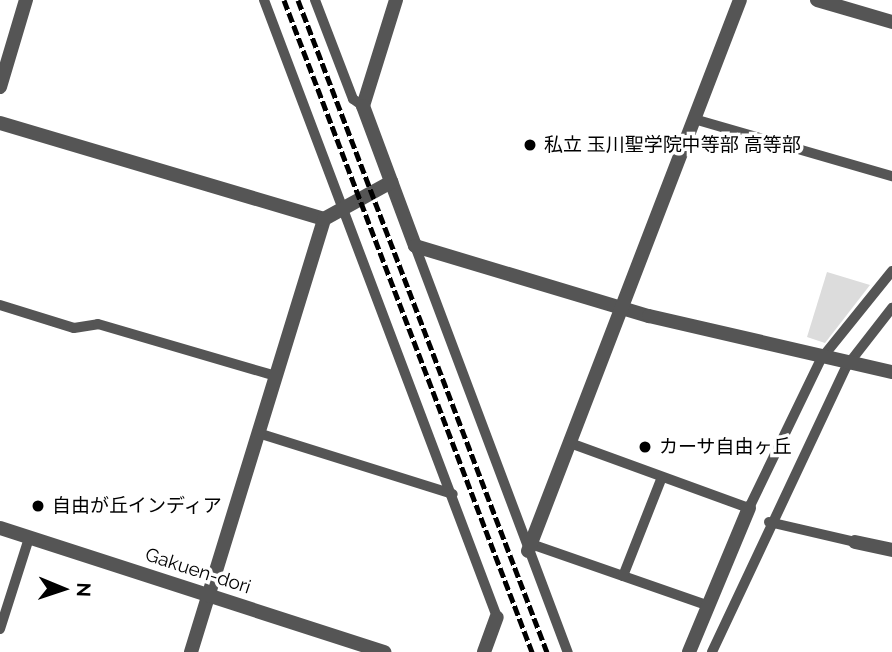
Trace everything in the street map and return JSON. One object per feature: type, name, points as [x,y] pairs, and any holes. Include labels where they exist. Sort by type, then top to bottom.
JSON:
[{"type":"street","points":[[0,87],[3,64],[26,0]]},
{"type":"street","points":[[396,0],[363,106],[415,247],[621,309],[846,367],[892,372]]},
{"type":"street","points":[[530,547],[740,0]]},
{"type":"street","points":[[817,0],[892,22]]},
{"type":"street","points":[[0,124],[324,219],[391,182]]},
{"type":"street","points":[[191,652],[324,219]]},
{"type":"street","points":[[689,652],[749,508]]},
{"type":"street","name":"Gakuen-dori","points":[[0,528],[209,595],[356,648],[384,652]]},
{"type":"street","points":[[855,542],[892,550]]},
{"type":"street","points":[[484,652],[497,617]]},
{"type":"lane","points":[[264,0],[453,494],[497,617]]},
{"type":"lane","points":[[315,0],[353,99],[363,106]]},
{"type":"lane","points":[[694,119],[892,176]]},
{"type":"lane","points":[[415,247],[568,652]]},
{"type":"lane","points":[[570,443],[749,508],[821,359],[892,271]]},
{"type":"lane","points":[[0,305],[74,328],[98,324],[276,376]]},
{"type":"lane","points":[[712,652],[769,522],[846,367],[892,308]]},
{"type":"lane","points":[[258,433],[453,494]]},
{"type":"lane","points":[[623,576],[663,477]]},
{"type":"lane","points":[[769,522],[855,542]]},
{"type":"lane","points":[[0,629],[29,538]]},
{"type":"lane","points":[[530,547],[709,606]]},
{"type":"shaded area","points":[[827,272],[870,285],[825,343],[807,337]]},
{"type":"railway","points":[[284,0],[532,652]]},
{"type":"railway","points":[[298,0],[547,652]]},
{"type":"place","name":"私立 玉川聖学院中等部 高等部","points":[[530,145]]},
{"type":"place","name":"カーサ自由ヶ丘","points":[[645,447]]},
{"type":"place","name":"自由が丘インディア","points":[[38,506]]}]
